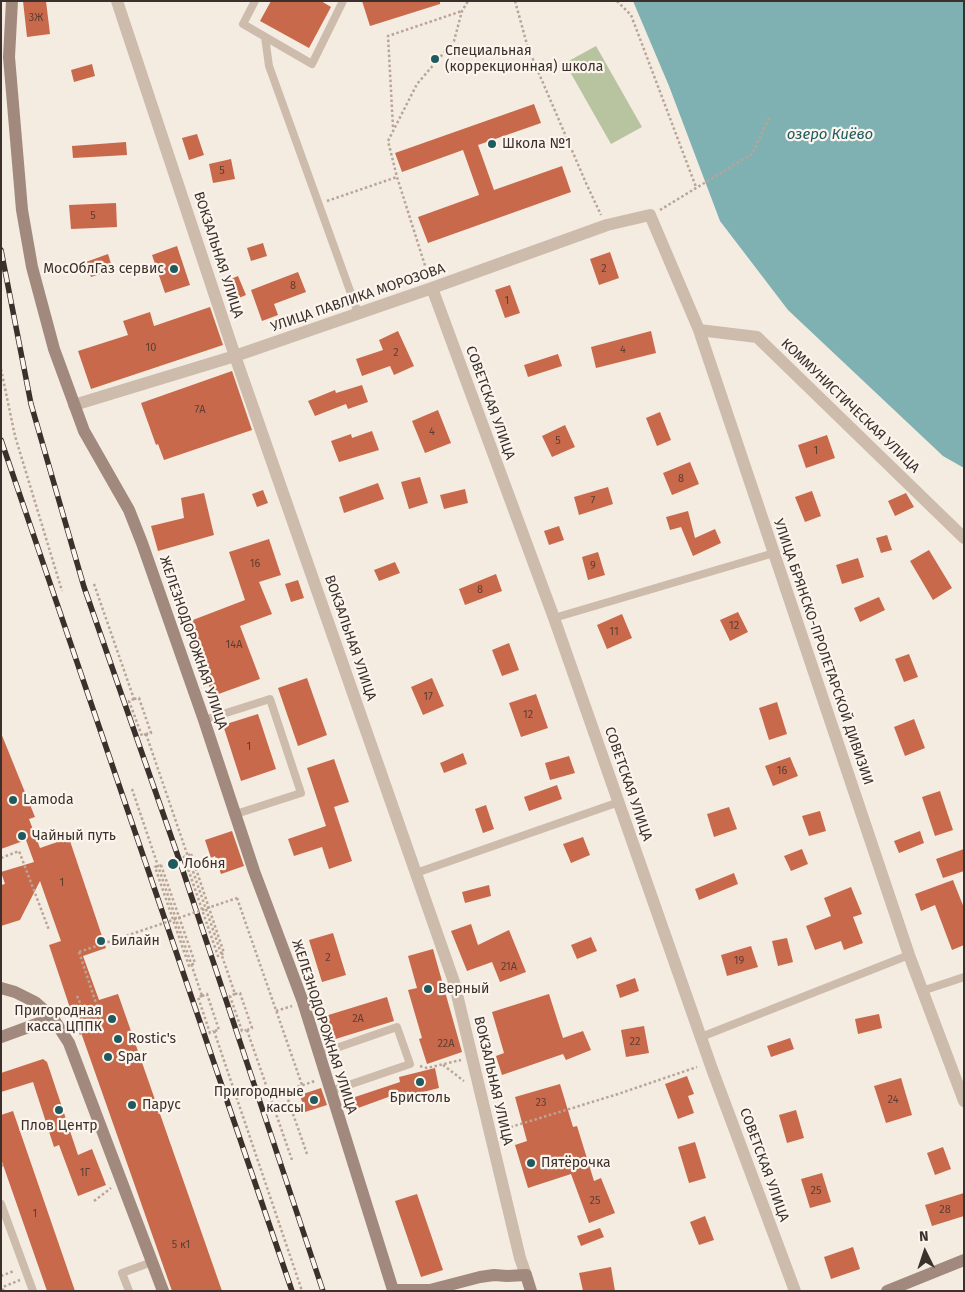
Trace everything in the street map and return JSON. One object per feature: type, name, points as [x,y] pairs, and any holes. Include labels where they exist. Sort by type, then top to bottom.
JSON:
[{"type":"street","name":"ЖЕЛЕЗНОДОРОЖНАЯ УЛИЦА","points":[[12,1],[9,57],[22,210],[32,267],[54,348],[84,431],[128,510],[204,720],[303,1002],[393,1290]]},
{"type":"street","name":"ВОКЗАЛЬНАЯ УЛИЦА","points":[[117,1],[235,356],[454,982],[520,1258],[531,1291]]},
{"type":"street","name":"УЛИЦА ПАВЛИКА МОРОЗОВА","points":[[74,405],[235,356],[358,313],[430,284],[606,225],[650,216]]},
{"type":"street","name":"УЛИЦА БРЯНСКО-ПРОЛЕТАРСКОЙ ДИВИЗИИ","points":[[650,216],[699,330],[909,955],[964,1101]]},
{"type":"street","name":"СОВЕТСКАЯ УЛИЦА","points":[[430,284],[554,618],[701,1037],[795,1291]]},
{"type":"street","name":"КОММУНИСТИЧЕСКАЯ УЛИЦА","points":[[699,330],[757,337],[964,538]]},
{"type":"street","points":[[1,988],[15,992],[35,1002],[53,1018],[69,1043],[163,1291]]},
{"type":"street","points":[[1,1037],[53,1018]]},
{"type":"street","points":[[887,1291],[964,1260]]},
{"type":"street","points":[[393,1290],[430,1290],[480,1277],[526,1275]]},
{"type":"lane","points":[[256,1],[243,24],[312,64],[343,1]]},
{"type":"lane","points":[[265,37],[269,66],[358,313]]},
{"type":"lane","points":[[554,618],[774,553]]},
{"type":"lane","points":[[204,720],[270,699],[301,793],[236,814]]},
{"type":"lane","points":[[416,873],[619,802]]},
{"type":"lane","points":[[701,1037],[909,955]]},
{"type":"lane","points":[[922,991],[964,977]]},
{"type":"lane","points":[[319,1054],[397,1027],[410,1064],[331,1091]]},
{"type":"lane","points":[[1,1204],[32,1291]]},
{"type":"lane","points":[[129,1291],[122,1273],[152,1262]]},
{"type":"path","points":[[430,284],[396,177],[388,141],[417,84],[454,41],[462,11],[468,1]]},
{"type":"path","points":[[515,1],[528,48],[606,225]]},
{"type":"path","points":[[618,1],[631,15],[696,187]]},
{"type":"path","points":[[393,129],[388,36],[462,11]]},
{"type":"path","points":[[650,216],[752,154],[769,118]]},
{"type":"path","points":[[318,204],[396,177]]},
{"type":"path","points":[[1,369],[15,436],[62,591]]},
{"type":"path","points":[[94,584],[134,699]]},
{"type":"path","points":[[139,698],[151,733],[142,736],[129,700],[134,699],[139,698]]},
{"type":"path","points":[[146,734],[235,994]]},
{"type":"path","points":[[132,789],[202,996]]},
{"type":"path","points":[[1,858],[19,851],[49,930]]},
{"type":"path","points":[[187,856],[190,854],[197,872],[224,953],[221,954]]},
{"type":"path","points":[[187,856],[184,857],[218,956],[221,954]]},
{"type":"path","points":[[158,866],[161,865],[192,954],[195,963],[192,965]]},
{"type":"path","points":[[158,866],[155,867],[189,966],[192,965]]},
{"type":"path","points":[[80,1032],[76,1021],[99,1012],[79,952],[237,898],[302,1085]]},
{"type":"path","points":[[240,993],[252,1028],[247,1030],[242,1031],[230,996],[240,993]]},
{"type":"path","points":[[207,994],[219,1030],[214,1031],[210,1032],[198,997],[207,994]]},
{"type":"path","points":[[77,996],[88,1023]]},
{"type":"path","points":[[247,1030],[292,1160]]},
{"type":"path","points":[[214,1031],[302,1291]]},
{"type":"path","points":[[410,1064],[427,1068],[472,1056]]},
{"type":"path","points":[[443,1065],[481,1094]]},
{"type":"path","points":[[490,1133],[618,1094],[697,1066]]},
{"type":"path","points":[[297,1087],[285,1091],[307,1154]]},
{"type":"path","points":[[94,1201],[112,1187]]},
{"type":"path","points":[[3,1291],[3,1287],[28,1276]]},
{"type":"green space","points":[[596,46],[642,127],[611,144],[565,63]]},
{"type":"water","name":"озеро Киёво","points":[[633,1],[964,1],[964,468],[943,456],[788,310],[720,221],[669,86]]},
{"type":"building","points":[[23,1],[46,1],[50,34],[27,37]]},
{"type":"building","points":[[271,1],[321,1],[331,7],[309,48],[260,21]]},
{"type":"building","points":[[362,1],[440,1],[440,4],[370,26]]},
{"type":"building","points":[[92,64],[95,76],[74,82],[71,70]]},
{"type":"building","points":[[534,104],[541,123],[478,145],[494,190],[562,166],[571,192],[428,243],[418,217],[479,195],[463,150],[402,172],[395,153]]},
{"type":"building","points":[[197,134],[204,155],[189,160],[182,138]]},
{"type":"building","points":[[126,142],[127,155],[73,158],[72,146]]},
{"type":"building","points":[[231,159],[235,179],[213,183],[209,164]]},
{"type":"building","points":[[116,203],[117,227],[71,229],[69,205]]},
{"type":"building","points":[[263,243],[267,256],[251,261],[247,248]]},
{"type":"building","points":[[177,246],[190,285],[165,293],[152,255]]},
{"type":"building","points":[[610,252],[619,278],[599,285],[590,259]]},
{"type":"building","points":[[108,254],[113,270],[91,277],[86,262]]},
{"type":"building","points":[[298,272],[306,292],[274,304],[278,315],[262,321],[251,290]]},
{"type":"building","points":[[238,276],[246,295],[234,300],[226,281]]},
{"type":"building","points":[[510,285],[520,313],[505,318],[495,290]]},
{"type":"building","points":[[210,307],[223,345],[91,389],[78,351],[128,335],[123,321],[150,312],[154,326]]},
{"type":"building","points":[[398,331],[414,366],[394,375],[390,366],[362,376],[356,359],[383,350],[379,340]]},
{"type":"building","points":[[651,331],[656,353],[596,368],[591,347]]},
{"type":"building","points":[[558,354],[562,366],[528,377],[524,365]]},
{"type":"building","points":[[232,371],[252,430],[164,460],[158,444],[156,445],[141,403]]},
{"type":"building","points":[[362,385],[368,402],[348,409],[346,404],[315,416],[308,401],[335,390],[336,393]]},
{"type":"building","points":[[438,410],[451,443],[425,453],[412,421]]},
{"type":"building","points":[[660,412],[671,440],[657,446],[646,418]]},
{"type":"building","points":[[565,425],[575,447],[552,457],[542,436]]},
{"type":"building","points":[[372,431],[379,450],[339,462],[331,441],[351,434],[352,438]]},
{"type":"building","points":[[827,435],[835,458],[806,468],[798,445]]},
{"type":"building","points":[[690,462],[699,484],[672,495],[663,473]]},
{"type":"building","points":[[420,477],[428,503],[409,509],[401,482]]},
{"type":"building","points":[[378,483],[384,499],[344,513],[339,497]]},
{"type":"building","points":[[608,487],[613,504],[579,515],[574,497]]},
{"type":"building","points":[[465,489],[468,503],[444,509],[440,495]]},
{"type":"building","points":[[263,490],[268,503],[257,507],[252,494]]},
{"type":"building","points":[[812,491],[821,516],[805,522],[795,497]]},
{"type":"building","points":[[204,493],[214,535],[158,551],[151,526],[184,518],[181,498]]},
{"type":"building","points":[[906,493],[914,507],[895,516],[888,501]]},
{"type":"building","points":[[688,511],[695,538],[715,529],[721,543],[693,556],[681,527],[670,530],[666,517]]},
{"type":"building","points":[[559,526],[564,540],[549,545],[544,531]]},
{"type":"building","points":[[887,535],[892,550],[881,553],[876,538]]},
{"type":"building","points":[[269,539],[281,575],[259,582],[272,614],[240,626],[260,679],[213,696],[185,623],[245,600],[229,552]]},
{"type":"building","points":[[929,550],[952,588],[933,600],[910,561]]},
{"type":"building","points":[[598,552],[605,575],[588,580],[582,557]]},
{"type":"building","points":[[858,558],[864,577],[842,584],[836,565]]},
{"type":"building","points":[[395,562],[400,573],[379,581],[374,570]]},
{"type":"building","points":[[496,574],[502,591],[465,605],[459,589]]},
{"type":"building","points":[[298,580],[304,598],[291,602],[285,584]]},
{"type":"building","points":[[879,597],[885,610],[860,622],[854,608]]},
{"type":"building","points":[[738,612],[748,632],[730,641],[720,620]]},
{"type":"building","points":[[622,614],[632,638],[607,649],[597,625]]},
{"type":"building","points":[[509,643],[519,670],[502,676],[492,650]]},
{"type":"building","points":[[909,654],[918,677],[904,682],[895,659]]},
{"type":"building","points":[[307,678],[327,735],[298,746],[278,688]]},
{"type":"building","points":[[432,678],[444,706],[423,715],[411,687]]},
{"type":"building","points":[[536,694],[548,728],[521,737],[509,703]]},
{"type":"building","points":[[777,702],[787,734],[769,740],[759,708]]},
{"type":"building","points":[[258,714],[276,769],[241,781],[223,725]]},
{"type":"building","points":[[914,719],[925,748],[905,756],[894,727]]},
{"type":"building","points":[[1,733],[35,817],[29,819],[40,848],[69,838],[106,948],[83,956],[99,1000],[118,994],[222,1291],[172,1291],[49,945],[61,941],[40,881],[20,920],[1,926],[1,885],[5,884],[1,872],[34,862],[26,840],[1,849]]},
{"type":"building","points":[[463,753],[467,764],[444,773],[440,763]]},
{"type":"building","points":[[569,756],[575,773],[550,780],[545,763]]},
{"type":"building","points":[[790,757],[798,776],[773,786],[765,766]]},
{"type":"building","points":[[334,759],[349,802],[334,807],[352,861],[329,869],[322,847],[294,856],[288,839],[326,826],[307,768]]},
{"type":"building","points":[[557,785],[562,799],[529,811],[524,797]]},
{"type":"building","points":[[940,791],[953,830],[935,836],[922,797]]},
{"type":"building","points":[[486,805],[494,829],[483,833],[475,809]]},
{"type":"building","points":[[729,807],[737,829],[714,837],[707,814]]},
{"type":"building","points":[[820,811],[826,831],[809,836],[802,816]]},
{"type":"building","points":[[232,831],[244,866],[221,874],[215,856],[211,858],[205,840]]},
{"type":"building","points":[[920,831],[924,843],[899,853],[894,841]]},
{"type":"building","points":[[583,837],[590,855],[571,863],[563,844]]},
{"type":"building","points":[[802,849],[808,864],[791,871],[784,856]]},
{"type":"building","points":[[964,849],[964,871],[943,878],[936,859]]},
{"type":"building","points":[[734,873],[738,884],[699,900],[695,889]]},
{"type":"building","points":[[953,880],[964,908],[964,945],[952,950],[935,905],[921,911],[915,894]]},
{"type":"building","points":[[489,885],[491,896],[465,903],[462,892]]},
{"type":"building","points":[[851,887],[862,914],[853,917],[863,943],[844,950],[841,941],[815,950],[806,926],[831,916],[824,898]]},
{"type":"building","points":[[471,924],[478,945],[509,930],[526,972],[500,982],[492,962],[467,971],[451,931]]},
{"type":"building","points":[[333,933],[346,975],[322,982],[309,940]]},
{"type":"building","points":[[591,937],[597,951],[577,959],[571,945]]},
{"type":"building","points":[[787,938],[793,962],[778,966],[772,941]]},
{"type":"building","points":[[751,946],[758,967],[727,976],[721,955]]},
{"type":"building","name":"Верный","points":[[433,949],[462,1052],[427,1064],[419,1039],[422,1038],[408,990],[417,988],[408,956]]},
{"type":"building","points":[[635,978],[639,991],[620,998],[616,985]]},
{"type":"building","points":[[549,994],[563,1038],[583,1031],[591,1050],[566,1060],[563,1054],[502,1075],[496,1056],[504,1053],[492,1012]]},
{"type":"building","points":[[387,997],[394,1021],[329,1041],[322,1017]]},
{"type":"building","points":[[879,1014],[882,1028],[858,1034],[855,1019]]},
{"type":"building","points":[[644,1026],[649,1053],[626,1057],[621,1030]]},
{"type":"building","points":[[790,1038],[794,1049],[771,1057],[767,1046]]},
{"type":"building","points":[[43,1059],[47,1062],[78,1155],[92,1149],[106,1185],[78,1196],[59,1145],[54,1147],[33,1082],[1,1092],[1,1073]]},
{"type":"building","points":[[435,1068],[439,1088],[403,1097],[402,1092],[350,1111],[346,1100],[400,1082],[399,1077]]},
{"type":"building","points":[[687,1076],[694,1094],[688,1096],[694,1113],[678,1119],[665,1084]]},
{"type":"building","points":[[901,1078],[912,1115],[886,1123],[874,1086]]},
{"type":"building","points":[[560,1084],[573,1127],[577,1126],[594,1181],[601,1178],[615,1213],[589,1223],[571,1174],[528,1188],[515,1145],[527,1141],[515,1097]]},
{"type":"building","name":"Пригородные кассы","points":[[321,1088],[327,1105],[305,1112],[300,1095]]},
{"type":"building","points":[[796,1110],[804,1138],[787,1143],[779,1115]]},
{"type":"building","points":[[13,1111],[75,1291],[47,1291],[1,1159],[1,1115]]},
{"type":"building","points":[[695,1142],[706,1178],[689,1183],[678,1147]]},
{"type":"building","points":[[943,1147],[951,1169],[935,1175],[927,1153]]},
{"type":"building","points":[[822,1173],[831,1202],[810,1208],[801,1179]]},
{"type":"building","points":[[964,1193],[964,1216],[932,1226],[925,1205]]},
{"type":"building","points":[[417,1194],[443,1270],[421,1277],[395,1201]]},
{"type":"building","points":[[705,1216],[714,1240],[699,1245],[690,1222]]},
{"type":"building","points":[[600,1228],[604,1237],[581,1246],[577,1236]]},
{"type":"building","points":[[853,1247],[860,1269],[831,1279],[824,1257]]},
{"type":"building","points":[[611,1267],[615,1291],[583,1291],[579,1273]]},
{"type":"railway","points":[[1,250],[31,404],[84,587],[180,862],[323,1291]]},
{"type":"railway","points":[[1,440],[292,1291]]},
{"type":"place","name":"Специальная (коррекционная) школа","points":[[435,59]]},
{"type":"place","name":"Школа №1","points":[[492,144]]},
{"type":"place","name":"МосОблГаз сервис","points":[[174,269]]},
{"type":"place","name":"Lamoda","points":[[13,800]]},
{"type":"place","name":"Чайный путь","points":[[22,836]]},
{"type":"place","name":"Лобня","points":[[173,864]]},
{"type":"place","name":"Билайн","points":[[101,941]]},
{"type":"place","name":"Верный","points":[[428,989]]},
{"type":"place","name":"Пригородная касса ЦППК","points":[[112,1019]]},
{"type":"place","name":"Rostic's","points":[[118,1039]]},
{"type":"place","name":"Spar","points":[[108,1057]]},
{"type":"place","name":"Бристоль","points":[[420,1082]]},
{"type":"place","name":"Пригородные кассы","points":[[314,1100]]},
{"type":"place","name":"Парус","points":[[132,1105]]},
{"type":"place","name":"Плов Центр","points":[[59,1110]]},
{"type":"place","name":"Пятёрочка","points":[[531,1163]]}]
